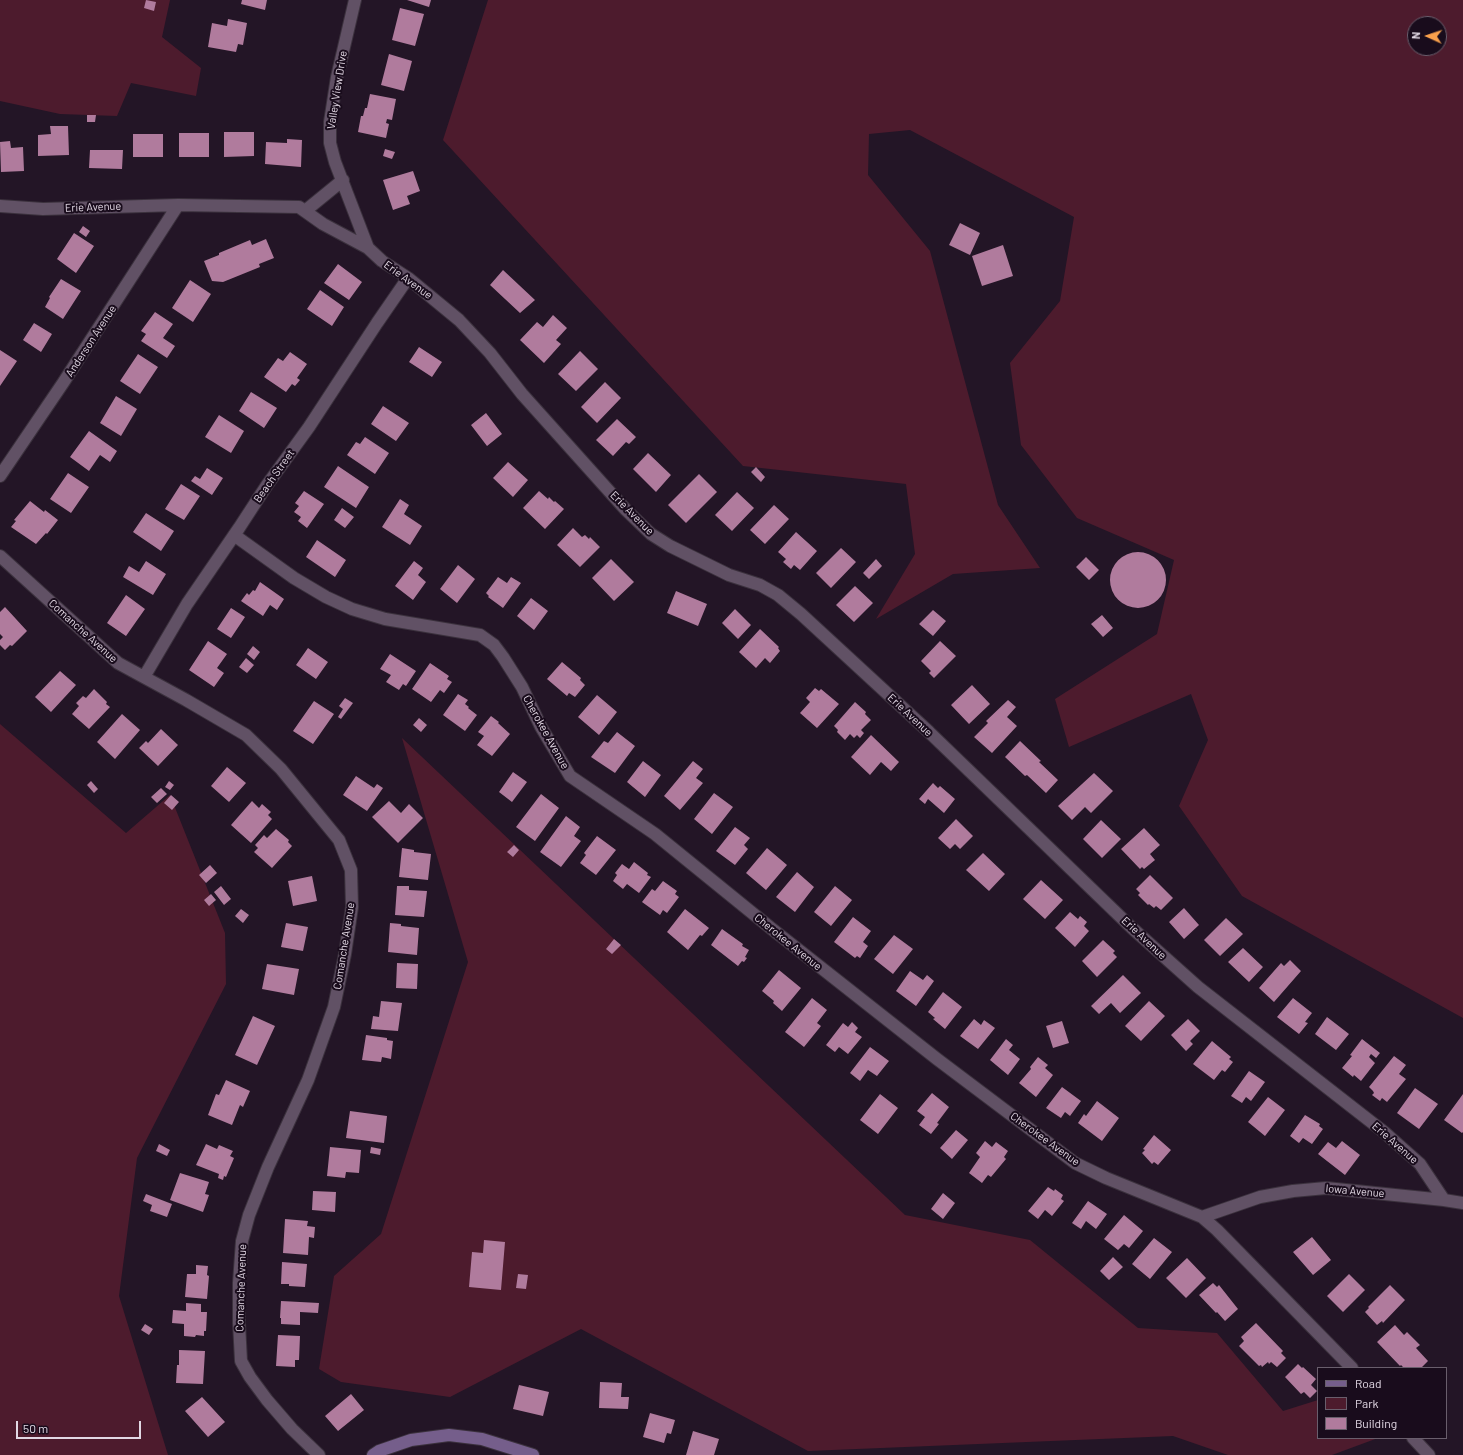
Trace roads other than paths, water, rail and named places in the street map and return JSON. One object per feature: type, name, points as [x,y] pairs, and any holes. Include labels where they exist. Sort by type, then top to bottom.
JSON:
[{"type":"street","name":"Valley View Drive","points":[[343,180],[330,143],[330,122],[337,77],[355,0]]},
{"type":"street","points":[[306,211],[343,180]]},
{"type":"street","name":"Erie Avenue","points":[[343,180],[368,248]]},
{"type":"street","name":"Erie Avenue","points":[[0,206],[43,209],[178,205],[299,206],[323,224],[368,248],[382,261],[408,278],[459,320],[485,347],[522,394],[626,510],[651,534],[670,546],[729,576],[760,585],[778,595],[801,614],[929,732],[1132,928],[1198,987],[1384,1132],[1420,1164],[1444,1200]]},
{"type":"street","name":"Anderson Avenue","points":[[0,476],[64,384],[178,205]]},
{"type":"street","name":"Beach Street","points":[[144,677],[187,604],[267,485],[321,410],[408,278]]},
{"type":"street","name":"Cherokee Avenue","points":[[234,535],[294,578],[326,597],[352,609],[385,620],[480,635],[494,645],[522,688],[541,727],[570,776],[655,834],[772,929],[937,1059],[1074,1163],[1106,1178],[1202,1216],[1351,1367]]},
{"type":"street","name":"Comanche Avenue","points":[[0,556],[118,663],[246,736],[282,769],[339,840],[351,870],[352,907],[345,954],[334,1007],[308,1080],[268,1167],[249,1215],[242,1241],[239,1283],[241,1360],[250,1377],[267,1400],[292,1429],[319,1455]]},
{"type":"street","name":"Iowa Avenue","points":[[1202,1216],[1260,1197],[1293,1191],[1326,1188],[1463,1203]]},
{"type":"street","points":[[373,1455],[411,1440],[449,1435],[482,1439],[533,1455]]},
{"type":"street","points":[[1414,1439],[1429,1455]]}]
